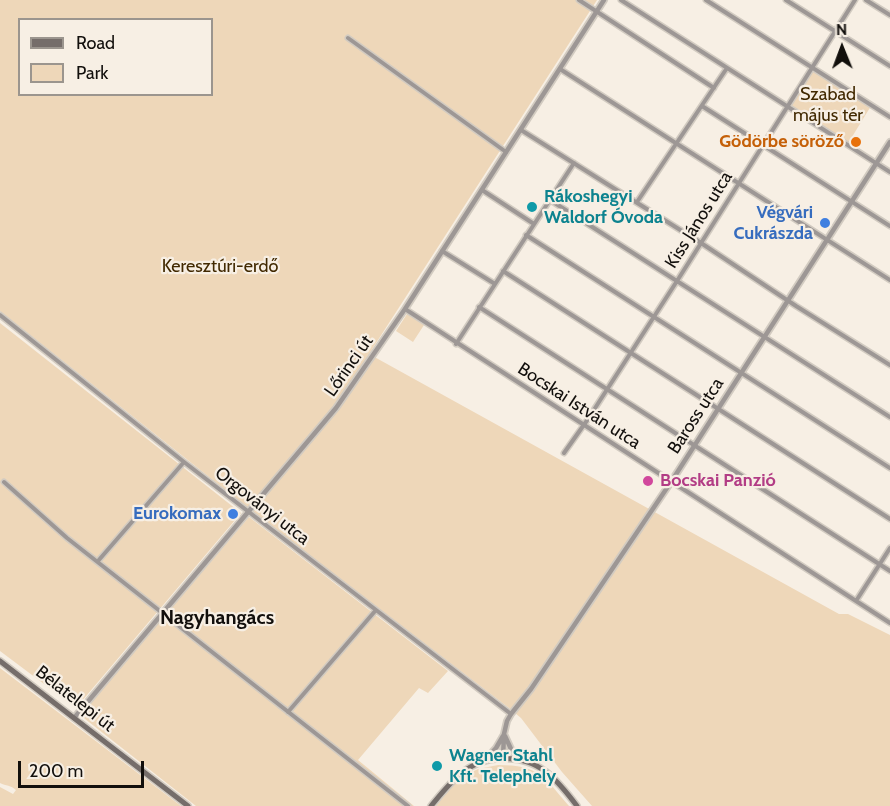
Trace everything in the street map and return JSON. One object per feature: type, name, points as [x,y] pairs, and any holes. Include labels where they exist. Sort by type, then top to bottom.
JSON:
[{"type":"main road","name":"Bélatelepi út","points":[[0,661],[188,806]]},
{"type":"main road","points":[[503,758],[524,760],[537,766],[551,776],[578,806]]},
{"type":"main road","name":"Baross utca","points":[[431,806],[464,771],[490,759],[503,758]]},
{"type":"street","points":[[579,0],[714,88]]},
{"type":"street","name":"Lőrinci út","points":[[74,718],[336,408],[405,309],[604,0]]},
{"type":"street","points":[[621,0],[890,172]]},
{"type":"street","points":[[706,0],[890,117]]},
{"type":"street","points":[[786,0],[890,66]]},
{"type":"street","name":"Kiss János utca","points":[[564,453],[654,317],[855,0]]},
{"type":"street","points":[[866,0],[890,15]]},
{"type":"street","points":[[348,38],[506,152]]},
{"type":"street","points":[[560,69],[890,280]]},
{"type":"street","points":[[637,202],[726,69]]},
{"type":"street","points":[[702,106],[890,226]]},
{"type":"street","points":[[521,130],[890,365]]},
{"type":"street","name":"Baross utca","points":[[503,758],[505,727],[511,714],[531,689],[695,446],[890,142]]},
{"type":"street","points":[[456,344],[574,163]]},
{"type":"street","points":[[482,190],[534,224]]},
{"type":"street","points":[[550,200],[890,417]]},
{"type":"street","points":[[526,236],[890,468]]},
{"type":"street","points":[[442,251],[495,284]]},
{"type":"street","points":[[503,271],[890,519]]},
{"type":"street","points":[[479,307],[890,570]]},
{"type":"street","name":"Bocskai István utca","points":[[405,309],[890,623]]},
{"type":"street","name":"Orgoványi utca","points":[[0,315],[248,512],[511,714]]},
{"type":"street","points":[[98,561],[184,462]]},
{"type":"street","points":[[4,482],[67,538],[408,806]]},
{"type":"street","points":[[856,601],[890,548]]},
{"type":"street","points":[[288,712],[376,610]]},
{"type":"street","points":[[504,734],[512,749],[524,760]]},
{"type":"street","name":"Baross utca","points":[[482,762],[496,748],[504,734]]},
{"type":"green space","name":"Keresztúri-erdő","points":[[0,0],[597,0],[369,354],[839,614],[848,614],[890,635],[890,806],[592,806],[562,772],[521,718],[257,515],[0,311]]},
{"type":"green space","name":"Szabad május tér","points":[[812,68],[871,106],[847,145],[787,107]]},
{"type":"green space","points":[[407,314],[424,325],[413,342],[396,331]]},
{"type":"green space","points":[[0,323],[241,513],[76,708],[0,651]]},
{"type":"green space","points":[[249,517],[448,671],[428,693],[419,688],[358,760],[414,806],[196,806],[80,715]]},
{"type":"green space","points":[[0,668],[181,806],[0,806],[0,787],[13,794],[16,790],[0,783]]},
{"type":"green space","points":[[498,765],[532,770],[546,780],[569,806],[436,806],[458,779],[478,769]]},
{"type":"place","name":"Gödörbe söröző","points":[[856,142]]},
{"type":"place","name":"Rákoshegyi Waldorf Óvoda","points":[[532,207]]},
{"type":"place","name":"Végvári Cukrászda","points":[[825,223]]},
{"type":"place","name":"Bocskai Panzió","points":[[648,481]]},
{"type":"place","name":"Eurokomax","points":[[233,514]]},
{"type":"place","name":"Wagner Stahl Kft. Telephely","points":[[437,766]]},
{"type":"district","name":"Nagyhangács","points":[[217,618]]}]
